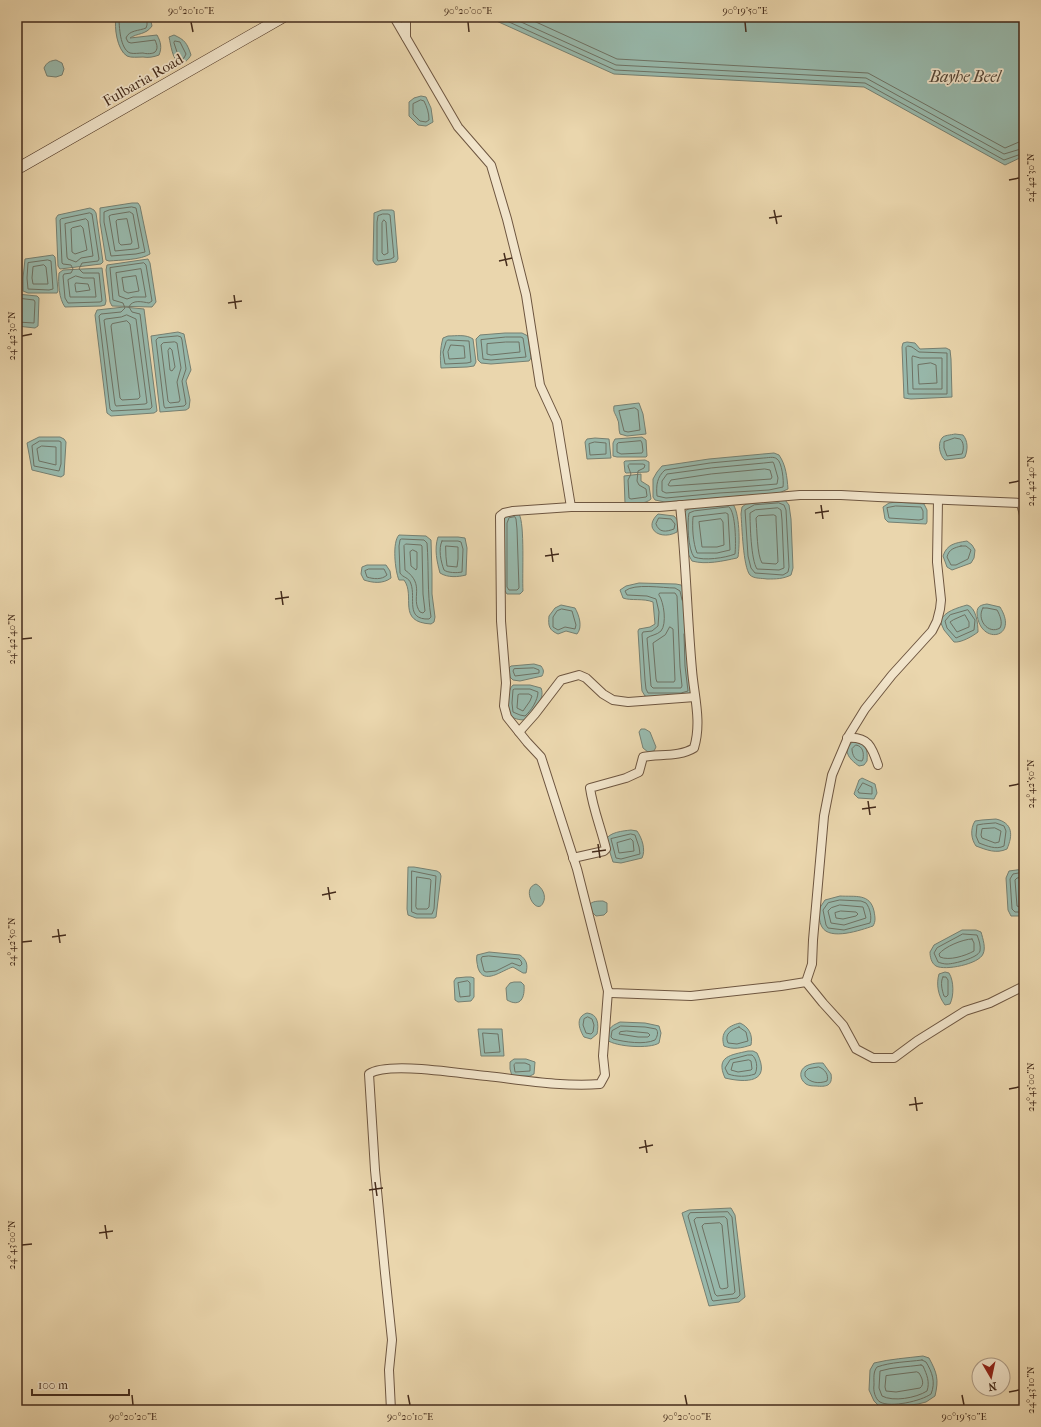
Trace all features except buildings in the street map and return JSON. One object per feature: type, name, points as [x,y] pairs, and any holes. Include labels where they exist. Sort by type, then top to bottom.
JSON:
[{"type":"main road","name":"Fulbaria Road","points":[[17,169],[283,17]]},
{"type":"street","points":[[394,17],[458,127],[491,165],[507,219],[526,295],[540,386],[557,422],[572,507]]},
{"type":"street","points":[[406,17],[406,38]]},
{"type":"street","points":[[391,1410],[389,1370],[392,1340],[376,1178],[369,1074],[374,1070],[387,1068],[424,1069],[520,1080],[586,1085],[600,1084],[605,1076],[603,1056],[608,991],[573,858],[541,757],[507,717],[504,706],[506,683],[501,621],[500,516],[504,512],[572,507],[658,507],[800,495],[841,494],[1021,503],[1024,515]]},
{"type":"street","points":[[806,982],[812,964],[824,816],[832,775],[847,738],[878,691],[932,631],[937,621],[941,600],[937,562],[938,500]]},
{"type":"street","points":[[573,858],[604,851],[606,849],[590,788],[626,778],[640,772],[643,757],[689,752],[694,748],[698,723],[692,670],[686,558],[680,505]]},
{"type":"street","points":[[519,732],[561,680],[579,675],[586,678],[613,700],[628,702],[695,697]]},
{"type":"street","points":[[847,738],[859,739],[869,744],[878,765]]},
{"type":"street","points":[[806,982],[822,1003],[843,1025],[856,1049],[873,1058],[894,1058],[916,1041],[965,1011],[990,1003],[1024,986]]},
{"type":"street","points":[[608,991],[611,993],[691,996],[806,982]]},
{"type":"water","points":[[116,17],[150,17],[152,26],[150,29],[130,38],[157,35],[161,45],[159,55],[153,57],[127,56],[121,49],[117,38],[115,26]]},
{"type":"water","name":"Bayhe Beel","points":[[491,17],[1024,17],[1024,156],[1005,165],[864,87],[614,74],[492,19]]},
{"type":"water","points":[[174,35],[185,42],[191,55],[186,61],[179,64],[173,55],[169,37]]},
{"type":"water","points":[[56,60],[62,63],[64,69],[62,75],[56,77],[47,76],[44,68],[45,66],[49,62]]},
{"type":"water","points":[[421,96],[426,97],[431,108],[433,122],[426,126],[418,125],[409,116],[409,102],[414,98]]},
{"type":"water","points":[[138,203],[140,206],[150,254],[130,259],[106,260],[100,222],[100,208]]},
{"type":"water","points":[[90,208],[96,213],[103,262],[101,264],[60,269],[58,266],[56,218],[58,215]]},
{"type":"water","points":[[382,210],[394,211],[398,259],[396,262],[377,265],[373,261],[374,213]]},
{"type":"water","points":[[53,255],[55,257],[57,293],[28,293],[23,291],[25,259]]},
{"type":"water","points":[[148,259],[150,263],[156,302],[152,307],[112,306],[110,302],[106,270],[107,265]]},
{"type":"water","points":[[102,268],[106,301],[105,305],[65,307],[61,300],[59,291],[59,273],[63,270]]},
{"type":"water","points":[[17,294],[37,296],[39,298],[38,326],[35,328],[17,326]]},
{"type":"water","points":[[124,307],[144,309],[157,411],[154,413],[111,416],[107,413],[95,315],[97,310]]},
{"type":"water","points":[[178,332],[184,334],[191,370],[186,381],[190,400],[189,408],[186,410],[160,412],[151,336]]},
{"type":"water","points":[[522,333],[528,336],[531,358],[529,361],[491,364],[481,363],[478,360],[476,339],[480,335]]},
{"type":"water","points":[[448,336],[464,336],[473,339],[476,362],[474,366],[441,368],[440,353],[442,342],[443,338]]},
{"type":"water","points":[[903,343],[915,343],[920,349],[946,348],[950,350],[952,397],[904,398],[902,347]]},
{"type":"water","points":[[639,403],[643,414],[646,434],[627,436],[620,434],[614,406]]},
{"type":"water","points":[[955,434],[963,435],[967,442],[965,457],[945,460],[940,450],[940,441],[944,436]]},
{"type":"water","points":[[39,437],[60,437],[66,442],[64,475],[61,477],[32,470],[27,443]]},
{"type":"water","points":[[642,437],[646,440],[646,457],[613,456],[613,443],[615,439]]},
{"type":"water","points":[[587,439],[609,439],[611,458],[587,459],[585,442]]},
{"type":"water","points":[[774,453],[779,455],[785,467],[787,480],[788,489],[779,493],[665,502],[655,500],[653,497],[653,479],[662,466],[709,459]]},
{"type":"water","points":[[645,460],[649,462],[649,471],[625,472],[625,461]]},
{"type":"water","points":[[641,474],[641,481],[649,486],[651,499],[639,504],[625,503],[624,476]]},
{"type":"water","points":[[785,500],[789,505],[791,519],[793,568],[791,575],[776,579],[754,577],[750,575],[748,571],[744,555],[741,514],[742,507],[746,504]]},
{"type":"water","points":[[732,503],[735,507],[738,520],[738,557],[703,563],[692,561],[687,552],[684,513],[692,507]]},
{"type":"water","points":[[889,503],[924,504],[927,510],[926,524],[888,522],[885,519],[883,507]]},
{"type":"water","points":[[519,514],[523,539],[523,591],[520,594],[507,594],[503,588],[504,520],[505,516]]},
{"type":"water","points":[[658,514],[674,516],[679,522],[677,532],[665,535],[656,532],[653,529],[652,524]]},
{"type":"water","points":[[399,535],[426,536],[431,540],[432,594],[435,617],[434,622],[431,624],[414,619],[410,613],[407,586],[404,580],[399,580],[396,570],[395,544]]},
{"type":"water","points":[[438,537],[465,538],[467,548],[466,575],[453,577],[440,573],[436,551]]},
{"type":"water","points":[[967,541],[975,550],[974,558],[971,563],[952,570],[947,567],[943,556],[947,549],[955,543]]},
{"type":"water","points":[[367,565],[386,565],[390,571],[391,578],[378,582],[364,580],[361,574],[362,567]]},
{"type":"water","points":[[639,583],[676,584],[681,585],[684,589],[692,692],[690,696],[648,697],[645,696],[642,691],[638,631],[639,629],[650,627],[655,624],[653,602],[623,598],[620,590],[626,586]]},
{"type":"water","points":[[987,604],[1000,607],[1005,618],[1005,626],[1002,632],[990,634],[979,624],[977,613],[978,609],[981,605]]},
{"type":"water","points":[[561,605],[575,608],[579,617],[580,625],[577,634],[566,631],[558,634],[550,627],[549,616],[555,608]]},
{"type":"water","points":[[967,605],[973,609],[977,620],[978,632],[963,640],[954,642],[944,630],[940,621],[948,612]]},
{"type":"water","points":[[534,664],[542,667],[542,676],[520,681],[513,680],[510,677],[509,668],[511,666]]},
{"type":"water","points":[[513,685],[530,685],[541,688],[542,697],[540,701],[525,720],[510,715],[508,695]]},
{"type":"water","points":[[641,729],[645,729],[650,732],[656,747],[654,751],[648,752],[643,748],[639,732]]},
{"type":"water","points":[[854,741],[864,744],[867,754],[867,761],[864,765],[859,766],[848,754],[848,748]]},
{"type":"water","points":[[862,778],[875,784],[877,793],[874,799],[858,798],[854,794],[859,780]]},
{"type":"water","points":[[996,819],[1006,823],[1009,827],[1011,834],[1007,849],[995,851],[976,846],[972,834],[972,827],[975,821]]},
{"type":"water","points":[[620,831],[637,831],[642,841],[644,851],[642,858],[621,863],[613,862],[606,840],[610,835]]},
{"type":"water","points":[[408,867],[437,871],[440,873],[441,876],[436,917],[416,918],[408,915]]},
{"type":"water","points":[[1024,869],[1024,916],[1011,916],[1008,910],[1006,878],[1009,871]]},
{"type":"water","points":[[536,884],[542,889],[544,895],[543,903],[540,906],[534,904],[530,896],[531,887]]},
{"type":"water","points":[[840,896],[856,896],[869,901],[875,915],[873,926],[861,930],[838,934],[826,931],[820,923],[819,909],[825,900]]},
{"type":"water","points":[[603,901],[607,903],[607,912],[604,915],[596,916],[592,912],[589,905],[593,902]]},
{"type":"water","points":[[962,930],[976,930],[981,932],[984,952],[980,958],[969,964],[961,966],[947,968],[934,965],[930,952],[934,945]]},
{"type":"water","points":[[489,952],[520,955],[526,963],[526,973],[523,973],[513,967],[494,975],[484,976],[478,968],[477,955]]},
{"type":"water","points":[[945,972],[949,973],[951,976],[953,988],[950,1004],[945,1005],[939,994],[938,982],[939,974]]},
{"type":"water","points":[[456,978],[474,978],[474,997],[471,1001],[458,1002],[455,1000],[454,981]]},
{"type":"water","points":[[521,982],[524,985],[523,997],[516,1003],[507,1000],[506,988],[510,983]]},
{"type":"water","points":[[587,1013],[596,1017],[598,1023],[597,1034],[591,1039],[584,1037],[579,1024],[581,1017]]},
{"type":"water","points":[[620,1022],[645,1023],[659,1026],[661,1033],[659,1043],[641,1047],[625,1046],[607,1040],[610,1028]]},
{"type":"water","points":[[740,1023],[750,1032],[751,1045],[738,1048],[724,1046],[723,1037],[728,1028]]},
{"type":"water","points":[[478,1029],[502,1029],[504,1056],[481,1056]]},
{"type":"water","points":[[748,1051],[757,1053],[761,1063],[759,1075],[754,1079],[748,1080],[733,1080],[725,1078],[722,1071],[723,1061],[726,1058],[736,1054]]},
{"type":"water","points":[[514,1059],[526,1059],[535,1062],[534,1074],[530,1076],[512,1076],[510,1062]]},
{"type":"water","points":[[823,1063],[831,1074],[831,1081],[828,1085],[811,1086],[802,1080],[801,1072],[804,1068],[808,1065]]},
{"type":"water","points":[[731,1208],[735,1215],[745,1297],[739,1302],[709,1306],[682,1213],[689,1210]]},
{"type":"water","points":[[923,1356],[929,1358],[934,1368],[937,1380],[935,1396],[926,1402],[918,1404],[896,1407],[879,1406],[874,1401],[869,1390],[870,1370],[874,1363]]}]
